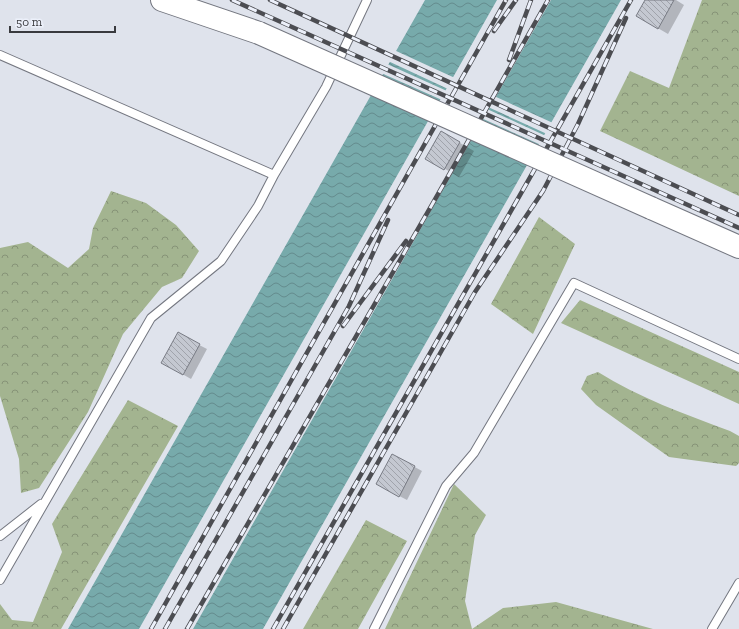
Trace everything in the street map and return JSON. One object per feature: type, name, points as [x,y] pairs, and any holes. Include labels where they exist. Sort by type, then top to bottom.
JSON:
[{"type":"main road","points":[[162,0],[258,33],[739,247]]},
{"type":"lane","points":[[0,580],[44,501],[151,318],[222,261],[258,206],[326,88],[367,0]]},
{"type":"lane","points":[[0,55],[274,176]]},
{"type":"lane","points":[[374,629],[446,486],[474,453],[574,283],[739,359]]},
{"type":"lane","points":[[0,536],[44,501]]},
{"type":"lane","points":[[712,629],[739,583]]},
{"type":"green space","points":[[702,0],[739,0],[739,196],[600,131],[630,71],[669,88]]},
{"type":"green space","points":[[111,191],[146,203],[176,225],[199,251],[182,278],[162,287],[123,334],[88,412],[39,488],[21,493],[19,459],[0,396],[0,248],[28,242],[68,268],[89,249],[93,228]]},
{"type":"green space","points":[[539,217],[575,244],[533,334],[491,304]]},
{"type":"green space","points":[[580,300],[739,372],[739,404],[561,323]]},
{"type":"green space","points":[[598,372],[646,398],[730,431],[739,436],[739,463],[736,466],[669,457],[596,405],[581,389],[587,376]]},
{"type":"green space","points":[[128,400],[178,426],[61,629],[0,629],[0,604],[12,620],[33,622],[62,552],[52,524]]},
{"type":"green space","points":[[454,484],[486,515],[475,535],[465,601],[472,629],[385,629]]},
{"type":"green space","points":[[366,520],[407,541],[358,629],[303,629]]},
{"type":"green space","points":[[556,602],[653,629],[472,629],[503,608]]},
{"type":"water","points":[[425,0],[497,0],[139,629],[68,629]]},
{"type":"water","points":[[551,0],[621,0],[263,629],[193,629]]},
{"type":"pier","points":[[394,50],[455,78],[448,89],[388,61]]},
{"type":"pier","points":[[387,64],[447,91],[442,100],[381,73]]},
{"type":"pier","points":[[494,96],[553,123],[547,134],[488,107]]},
{"type":"pier","points":[[487,109],[546,136],[541,145],[481,118]]},
{"type":"building","points":[[645,0],[674,0],[658,29],[636,16]]},
{"type":"building","points":[[441,131],[460,142],[444,170],[425,159]]},
{"type":"building","points":[[178,332],[200,344],[183,375],[161,363]]},
{"type":"building","points":[[392,454],[415,466],[399,497],[376,484]]},
{"type":"railway","points":[[232,0],[739,228]]},
{"type":"railway","points":[[270,0],[739,215]]},
{"type":"railway","points":[[151,629],[506,0]]},
{"type":"railway","points":[[494,31],[516,0]]},
{"type":"railway","points":[[509,60],[531,0]]},
{"type":"railway","points":[[187,629],[433,203],[548,0]]},
{"type":"railway","points":[[273,629],[631,0]]},
{"type":"railway","points":[[283,629],[475,292],[543,191],[578,124],[626,18]]},
{"type":"railway","points":[[165,629],[349,306],[388,220]]},
{"type":"railway","points":[[343,326],[406,241]]}]
